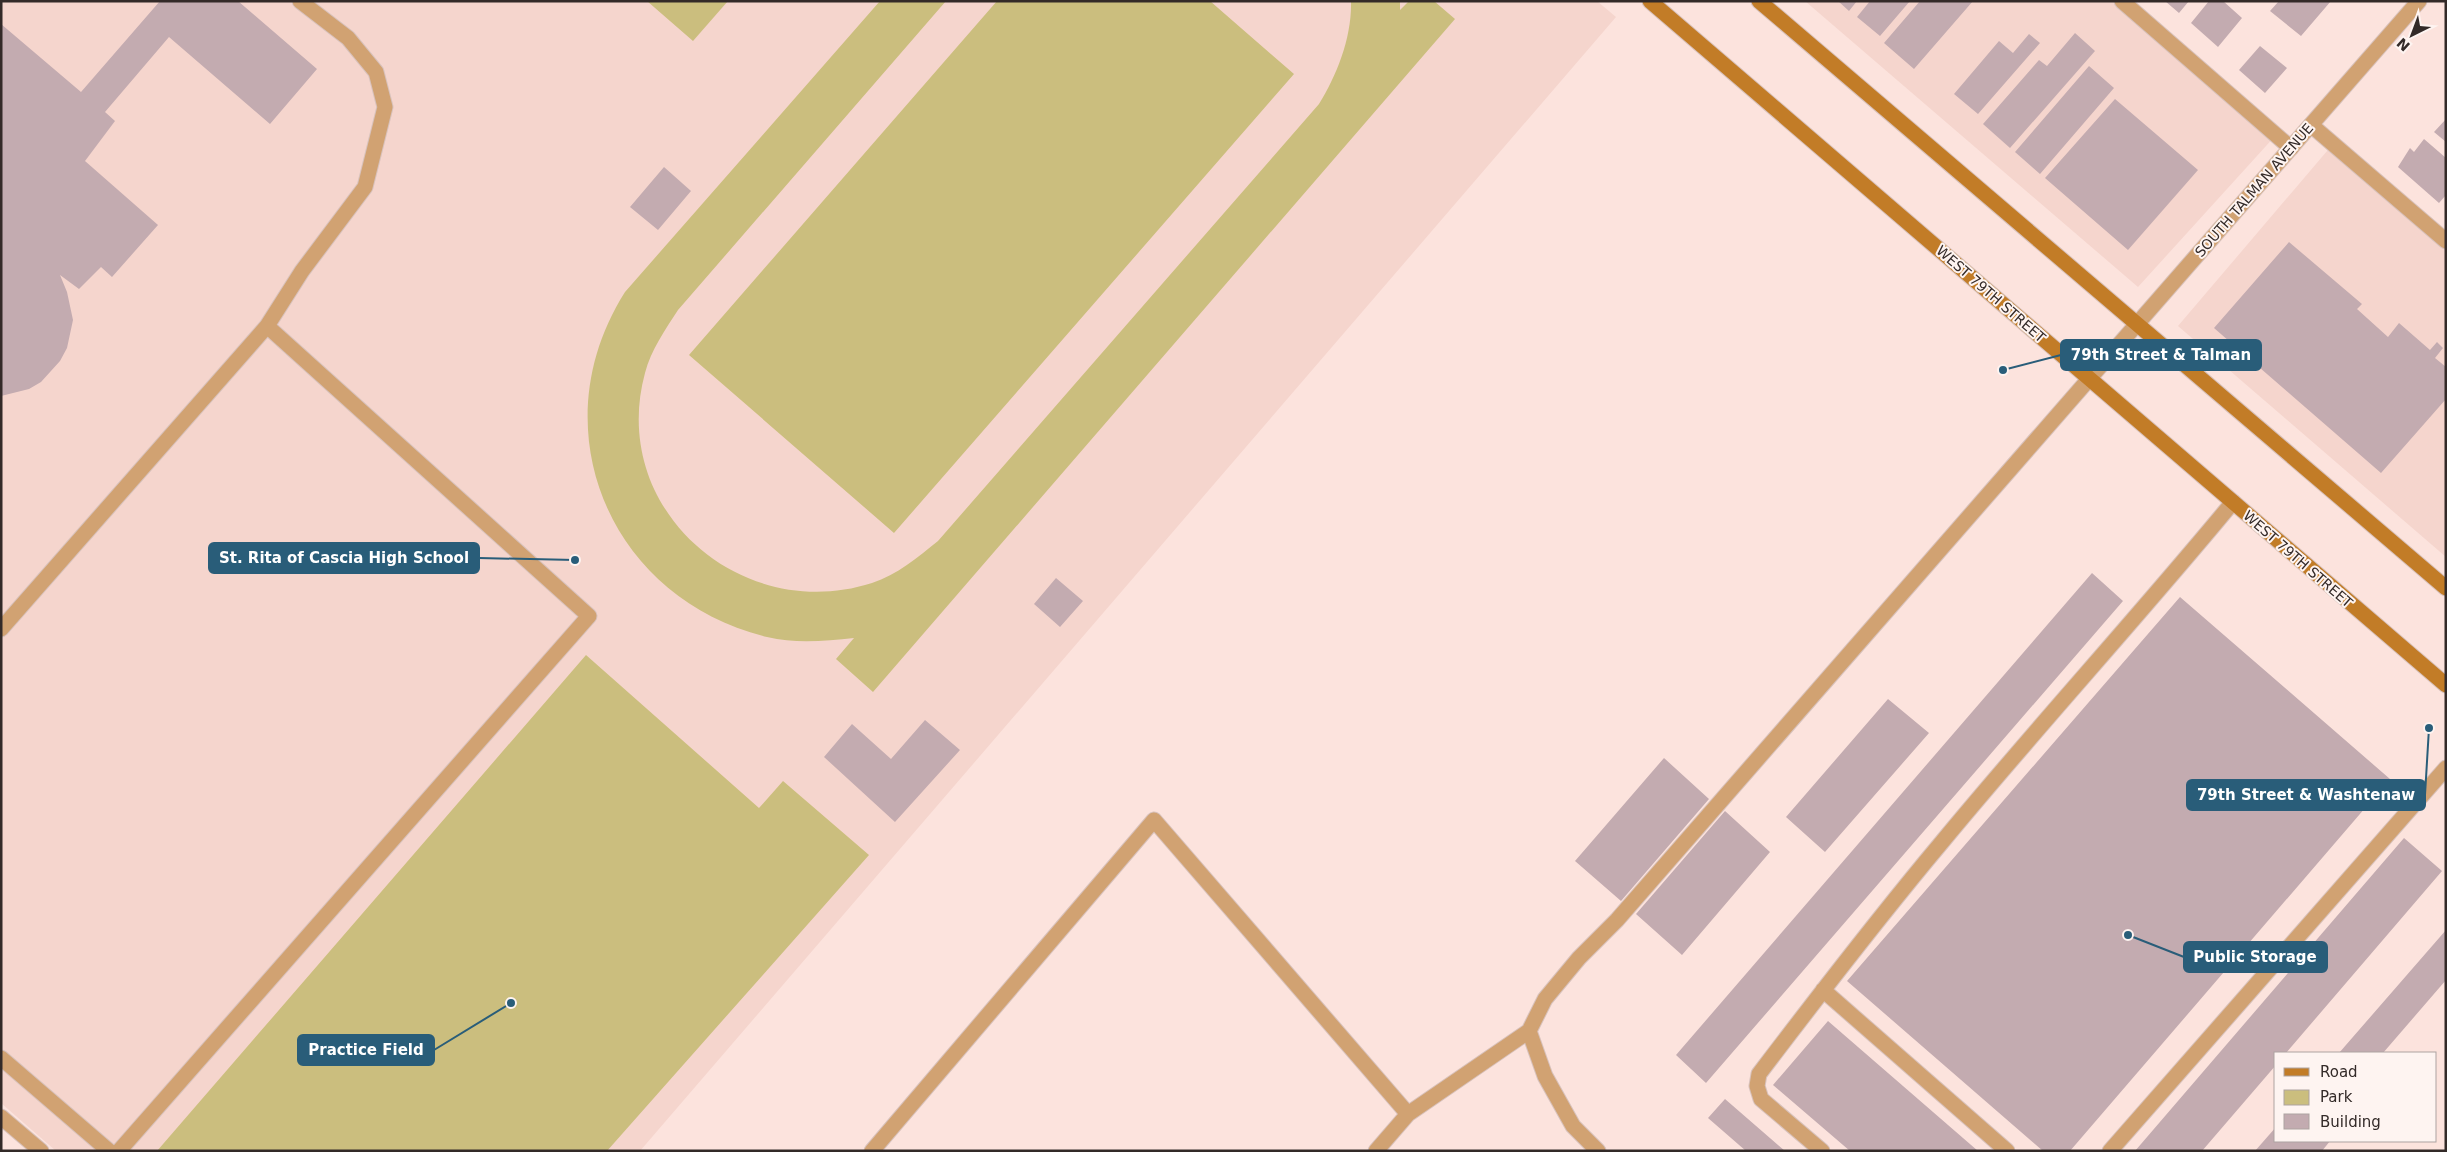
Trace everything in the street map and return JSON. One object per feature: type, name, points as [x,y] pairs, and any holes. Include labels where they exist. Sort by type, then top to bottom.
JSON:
[{"type":"main road","name":"WEST 79TH STREET","points":[[1650,1],[2446,685]]},
{"type":"main road","points":[[1759,1],[2446,588]]},
{"type":"street","points":[[1,629],[267,326],[302,271],[365,187],[384,107],[376,72],[348,38],[300,1]]},
{"type":"street","points":[[2122,1],[2291,148]]},
{"type":"street","name":"SOUTH TALMAN AVENUE","points":[[1529,1031],[1545,998],[1579,958],[1617,920],[2419,1]]},
{"type":"street","points":[[2311,125],[2446,241]]},
{"type":"street","points":[[119,1151],[589,616],[267,326]]},
{"type":"street","points":[[1822,1151],[1761,1098],[1757,1086],[1759,1074],[1823,990],[1942,841],[2164,585],[2232,502]]},
{"type":"street","points":[[2110,1151],[2446,768]]},
{"type":"street","points":[[872,1151],[1154,820],[1408,1114]]},
{"type":"street","points":[[1823,990],[2007,1151]]},
{"type":"street","points":[[1376,1151],[1408,1114],[1529,1031],[1545,1076],[1573,1126],[1598,1151]]},
{"type":"street","points":[[1,1058],[109,1151]]},
{"type":"street","points":[[1,1117],[42,1151]]},
{"type":"shaded area","points":[[1,1],[1597,1],[1616,17],[640,1151],[56,1151],[1,1103]]},
{"type":"shaded area","points":[[1805,1],[2122,1],[2276,135],[2138,287]]},
{"type":"shaded area","points":[[2333,144],[2446,241],[2446,557],[2178,326]]},
{"type":"green space","points":[[647,1],[728,1],[693,41]]},
{"type":"green space","points":[[880,1],[946,1],[678,310],[655,348],[645,373],[639,423],[646,469],[666,510],[696,545],[733,571],[776,587],[823,592],[872,583],[899,570],[938,541],[1319,104],[1332,81],[1342,55],[1349,28],[1351,1],[1400,1],[1400,10],[1409,1],[1434,1],[1455,19],[873,692],[836,659],[854,638],[800,641],[767,637],[712,617],[666,586],[630,547],[604,502],[590,451],[588,398],[600,345],[625,292]]},
{"type":"green space","points":[[997,1],[1210,1],[1294,74],[894,533],[689,355]]},
{"type":"green space","points":[[586,655],[759,808],[783,781],[869,855],[607,1151],[157,1151]]},
{"type":"building","points":[[160,1],[238,1],[317,69],[270,124],[169,37],[105,112],[115,121],[85,161],[158,225],[112,277],[101,267],[79,289],[60,275],[67,292],[73,320],[67,348],[60,361],[41,382],[29,389],[1,396],[1,24],[81,92]]},
{"type":"building","points":[[1838,1],[1857,1],[1849,11]]},
{"type":"building","points":[[1870,1],[1910,1],[1880,36],[1857,17]]},
{"type":"building","points":[[1920,1],[1973,1],[1914,69],[1884,43]]},
{"type":"building","points":[[2165,1],[2189,1],[2179,13]]},
{"type":"building","points":[[2209,1],[2223,1],[2242,18],[2218,47],[2191,23]]},
{"type":"building","points":[[2279,1],[2331,1],[2301,36],[2270,11]]},
{"type":"building","points":[[2075,33],[2095,51],[2010,148],[1983,124],[2039,60],[2047,66]]},
{"type":"building","points":[[2029,34],[2040,43],[1978,114],[1954,94],[1999,41],[2013,53]]},
{"type":"building","points":[[2260,46],[2287,68],[2265,93],[2239,70]]},
{"type":"building","points":[[2089,66],[2114,88],[2040,174],[2015,152]]},
{"type":"building","points":[[2115,99],[2198,170],[2128,250],[2045,178]]},
{"type":"building","points":[[2446,119],[2446,142],[2434,132]]},
{"type":"building","points":[[2424,139],[2446,158],[2446,195],[2439,203],[2398,167],[2410,148],[2414,152]]},
{"type":"building","points":[[664,167],[691,191],[658,230],[630,207]]},
{"type":"building","points":[[2289,242],[2362,304],[2357,309],[2388,337],[2399,323],[2430,350],[2437,342],[2443,348],[2435,358],[2446,367],[2446,399],[2381,473],[2214,328]]},
{"type":"building","points":[[2092,573],[2123,601],[1706,1083],[1676,1055]]},
{"type":"building","points":[[1056,578],[1083,601],[1060,627],[1034,604]]},
{"type":"building","points":[[2180,597],[2390,779],[2070,1151],[2043,1151],[1847,981]]},
{"type":"building","points":[[1888,699],[1929,733],[1825,852],[1786,817]]},
{"type":"building","points":[[925,720],[960,750],[895,822],[824,757],[852,724],[891,759]]},
{"type":"building","points":[[1664,758],[1709,799],[1621,901],[1575,861]]},
{"type":"building","points":[[1725,811],[1770,852],[1682,955],[1636,914]]},
{"type":"building","points":[[2404,838],[2442,871],[2287,1052],[2274,1052],[2274,1067],[2202,1151],[2135,1151]]},
{"type":"building","points":[[2446,930],[2446,980],[2384,1052],[2340,1052]]},
{"type":"building","points":[[1828,1021],[1978,1151],[1850,1151],[1773,1085]]},
{"type":"building","points":[[1725,1099],[1785,1151],[1746,1151],[1708,1118]]},
{"type":"building","points":[[2274,1129],[2274,1142],[2329,1142],[2322,1151],[2255,1151]]},
{"type":"place","name":"79th Street & Talman","points":[[2003,370]]},
{"type":"place","name":"St. Rita of Cascia High School","points":[[575,560]]},
{"type":"place","name":"79th Street & Washtenaw","points":[[2429,728]]},
{"type":"place","name":"Public Storage","points":[[2128,935]]},
{"type":"place","name":"Practice Field","points":[[511,1003]]}]
